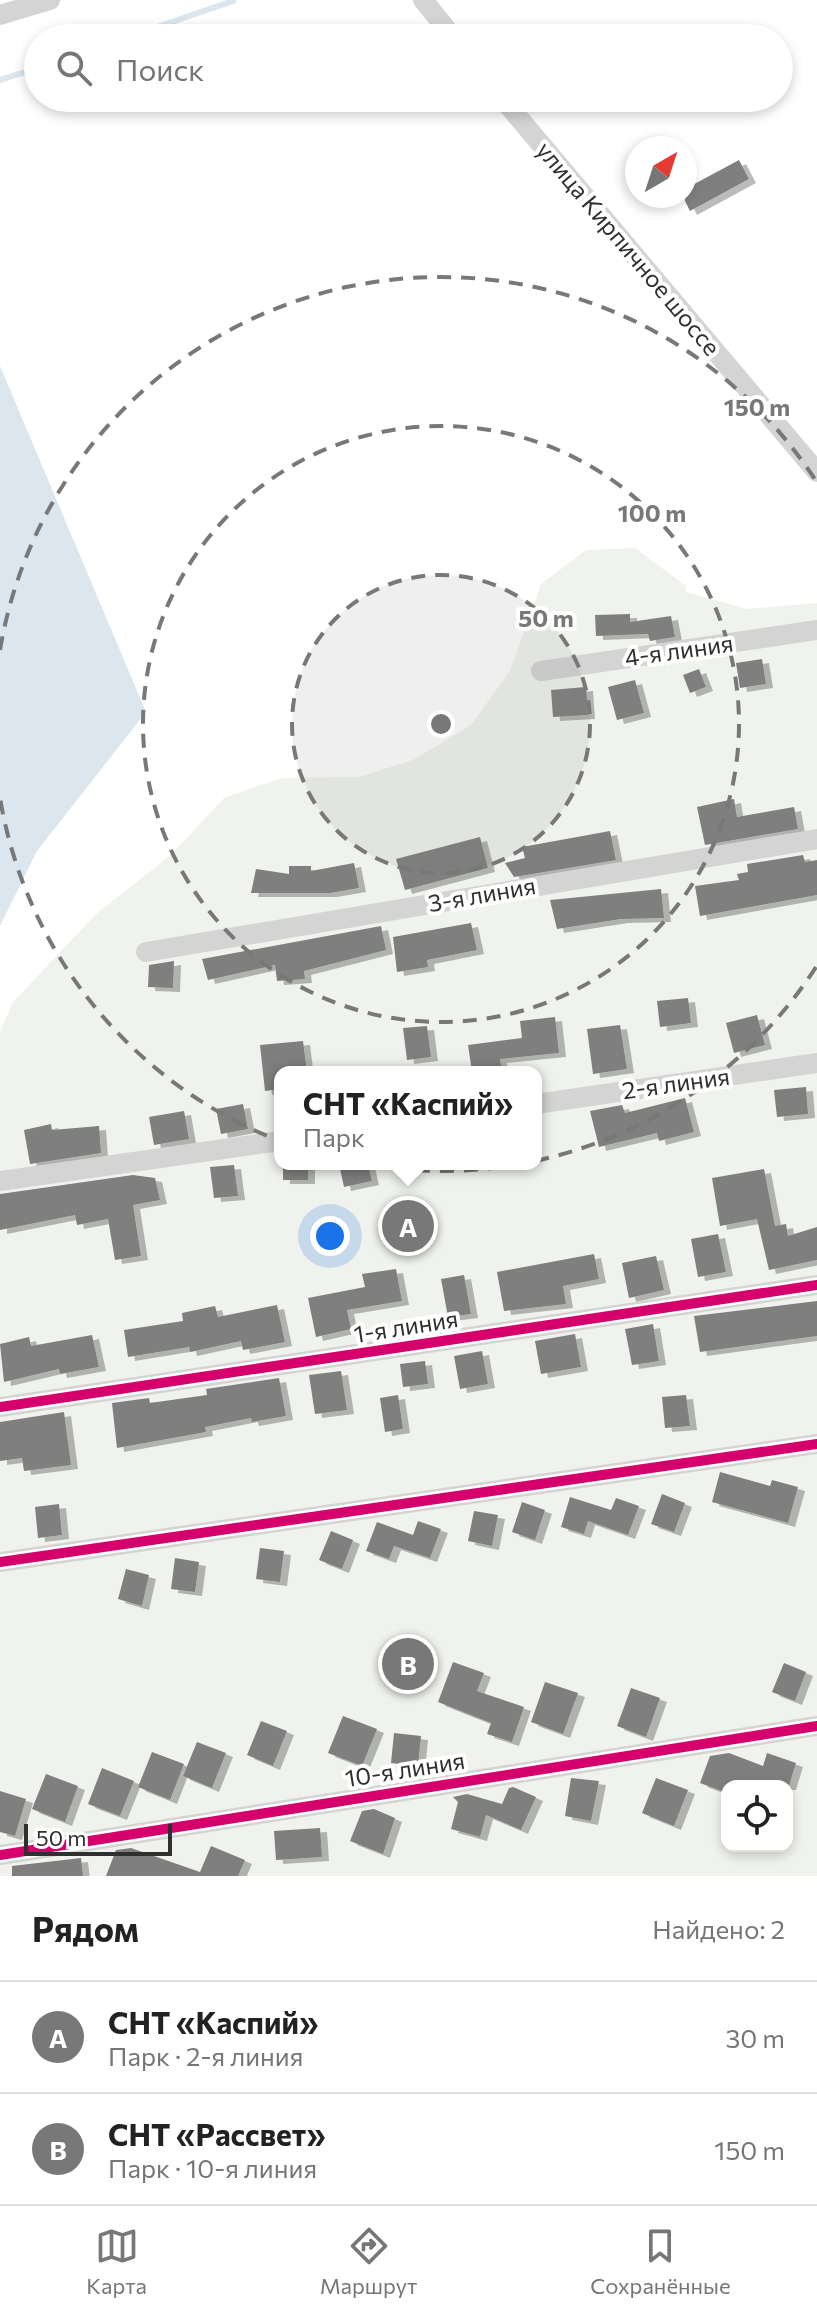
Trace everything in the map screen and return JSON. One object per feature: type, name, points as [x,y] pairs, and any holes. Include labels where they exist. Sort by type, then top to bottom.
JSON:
[{"type":"street","points":[[0,15],[50,0]]},
{"type":"street","points":[[423,0],[443,24]]},
{"type":"street","name":"улица Кирпичное шоссе","points":[[514,112],[817,472]]},
{"type":"street","name":"4-я линия","points":[[541,671],[817,630]]},
{"type":"street","name":"3-я линия","points":[[146,952],[817,839]]},
{"type":"street","name":"2-я линия","points":[[542,1103],[817,1063]]},
{"type":"street","points":[[0,1181],[274,1142]]},
{"type":"street","name":"1-я линия","points":[[0,1407],[817,1285]]},
{"type":"street","points":[[0,1562],[817,1444]]},
{"type":"street","name":"10-я линия","points":[[0,1855],[817,1726]]},
{"type":"shaded area","points":[[0,366],[146,712],[37,851],[0,926]]},
{"type":"shaded area","points":[[635,548],[686,586],[686,592],[747,609],[817,603],[817,1876],[0,1876],[0,1032],[13,1002],[97,913],[171,855],[224,798],[281,778],[359,777],[413,760],[471,725],[510,671],[541,584],[586,550]]},
{"type":"building","points":[[739,160],[749,179],[697,207],[697,183]]},
{"type":"building","points":[[630,614],[630,622],[671,616],[675,637],[650,641],[648,634],[596,636],[595,615]]},
{"type":"building","points":[[762,659],[766,684],[740,688],[736,663]]},
{"type":"building","points":[[699,669],[706,687],[690,693],[683,675]]},
{"type":"building","points":[[635,680],[644,713],[617,720],[608,687]]},
{"type":"building","points":[[586,687],[588,715],[553,717],[551,690]]},
{"type":"building","points":[[734,799],[737,817],[794,807],[798,829],[705,845],[697,807]]},
{"type":"building","points":[[610,831],[616,860],[514,877],[505,863],[525,858],[522,847]]},
{"type":"building","points":[[480,837],[488,868],[405,890],[396,859]]},
{"type":"building","points":[[803,855],[805,862],[817,860],[817,895],[700,916],[695,886],[739,880],[737,874],[748,872],[747,864]]},
{"type":"building","points":[[354,863],[359,888],[330,893],[251,893],[256,869],[289,874],[289,866],[311,866],[311,871]]},
{"type":"building","points":[[661,889],[664,918],[621,919],[557,929],[550,900]]},
{"type":"building","points":[[471,923],[477,950],[427,960],[428,967],[397,972],[393,937]]},
{"type":"building","points":[[381,926],[386,950],[304,971],[305,979],[277,981],[275,965],[208,980],[202,959]]},
{"type":"building","points":[[174,961],[173,988],[148,987],[149,965]]},
{"type":"building","points":[[688,998],[691,1023],[660,1027],[657,1001]]},
{"type":"building","points":[[757,1015],[765,1045],[734,1053],[726,1023]]},
{"type":"building","points":[[555,1017],[559,1053],[500,1059],[501,1066],[471,1066],[468,1045],[522,1038],[520,1021]]},
{"type":"building","points":[[620,1025],[627,1069],[593,1074],[587,1029]]},
{"type":"building","points":[[427,1026],[431,1057],[407,1060],[403,1028]]},
{"type":"building","points":[[303,1041],[306,1066],[274,1066],[274,1090],[265,1091],[260,1045]]},
{"type":"building","points":[[806,1087],[808,1114],[777,1117],[774,1090]]},
{"type":"building","points":[[685,1098],[694,1132],[659,1141],[657,1133],[599,1147],[590,1111],[622,1105],[625,1113]]},
{"type":"building","points":[[243,1104],[248,1129],[221,1134],[216,1109]]},
{"type":"building","points":[[184,1111],[189,1139],[154,1145],[149,1117]]},
{"type":"building","points":[[51,1124],[52,1130],[99,1126],[101,1153],[30,1164],[24,1130]]},
{"type":"building","points":[[234,1165],[238,1196],[214,1198],[210,1167]]},
{"type":"building","points":[[764,1169],[775,1226],[786,1224],[788,1236],[817,1227],[817,1260],[769,1270],[757,1219],[720,1226],[712,1178]]},
{"type":"building","points":[[283,1170],[308,1170],[308,1180],[283,1180]]},
{"type":"building","points":[[340,1170],[369,1170],[372,1181],[344,1187]]},
{"type":"building","points":[[133,1175],[155,1178],[160,1200],[133,1205],[141,1256],[115,1260],[108,1219],[77,1225],[75,1215],[0,1230],[0,1194]]},
{"type":"building","points":[[718,1234],[726,1272],[698,1277],[691,1239]]},
{"type":"building","points":[[594,1254],[599,1279],[563,1286],[566,1304],[504,1311],[497,1272]]},
{"type":"building","points":[[656,1256],[664,1290],[629,1298],[622,1263]]},
{"type":"building","points":[[396,1269],[402,1301],[347,1310],[351,1329],[316,1337],[308,1298],[365,1287],[362,1274]]},
{"type":"building","points":[[464,1275],[471,1314],[448,1317],[441,1279]]},
{"type":"building","points":[[817,1301],[817,1336],[700,1352],[694,1316]]},
{"type":"building","points":[[277,1305],[285,1342],[243,1350],[241,1341],[190,1352],[189,1347],[128,1357],[124,1330],[183,1321],[182,1313],[215,1306],[218,1317]]},
{"type":"building","points":[[653,1324],[659,1361],[632,1365],[625,1329]]},
{"type":"building","points":[[575,1334],[581,1367],[541,1374],[535,1341]]},
{"type":"building","points":[[92,1335],[99,1367],[60,1374],[59,1369],[4,1382],[0,1344],[29,1337],[31,1346]]},
{"type":"building","points":[[482,1351],[488,1384],[460,1389],[454,1356]]},
{"type":"building","points":[[425,1361],[428,1384],[403,1387],[400,1364]]},
{"type":"building","points":[[341,1371],[347,1410],[315,1414],[309,1375]]},
{"type":"building","points":[[279,1378],[286,1416],[252,1422],[251,1418],[205,1427],[206,1432],[117,1448],[112,1403],[149,1398],[150,1403],[207,1395],[206,1389]]},
{"type":"building","points":[[398,1395],[403,1429],[385,1432],[380,1398]]},
{"type":"building","points":[[686,1395],[690,1426],[665,1428],[662,1397]]},
{"type":"building","points":[[64,1412],[71,1465],[24,1471],[22,1458],[0,1461],[0,1422]]},
{"type":"building","points":[[720,1472],[770,1486],[772,1480],[798,1487],[788,1523],[712,1502]]},
{"type":"building","points":[[662,1494],[685,1503],[674,1532],[651,1524]]},
{"type":"building","points":[[570,1497],[611,1510],[616,1498],[639,1506],[628,1535],[588,1521],[584,1534],[561,1527]]},
{"type":"building","points":[[522,1502],[545,1510],[535,1540],[512,1532]]},
{"type":"building","points":[[59,1504],[62,1535],[38,1538],[35,1507]]},
{"type":"building","points":[[474,1511],[498,1515],[492,1546],[468,1541]]},
{"type":"building","points":[[418,1521],[441,1529],[430,1558],[394,1546],[389,1559],[366,1551],[377,1522],[413,1535]]},
{"type":"building","points":[[331,1531],[353,1540],[342,1569],[319,1560]]},
{"type":"building","points":[[260,1548],[284,1551],[280,1582],[256,1579]]},
{"type":"building","points":[[175,1558],[199,1562],[195,1592],[171,1589]]},
{"type":"building","points":[[126,1569],[149,1575],[142,1606],[118,1599]]},
{"type":"building","points":[[453,1662],[484,1673],[477,1691],[524,1707],[512,1742],[487,1734],[491,1723],[438,1702]]},
{"type":"building","points":[[784,1663],[806,1672],[795,1701],[772,1692]]},
{"type":"building","points":[[545,1682],[578,1693],[563,1734],[531,1722]]},
{"type":"building","points":[[631,1688],[660,1698],[646,1737],[617,1726]]},
{"type":"building","points":[[343,1716],[377,1729],[362,1766],[328,1753]]},
{"type":"building","points":[[261,1721],[287,1731],[273,1766],[247,1755]]},
{"type":"building","points":[[394,1733],[421,1736],[418,1766],[391,1763]]},
{"type":"building","points":[[197,1742],[226,1753],[212,1788],[183,1776]]},
{"type":"building","points":[[152,1752],[184,1764],[170,1800],[138,1787]]},
{"type":"building","points":[[729,1753],[763,1766],[767,1753],[796,1763],[791,1780],[721,1780],[721,1791],[700,1783],[710,1756]]},
{"type":"building","points":[[102,1768],[134,1781],[120,1816],[88,1804]]},
{"type":"building","points":[[46,1774],[78,1786],[65,1822],[32,1809]]},
{"type":"building","points":[[571,1778],[599,1781],[591,1821],[565,1816]]},
{"type":"building","points":[[656,1778],[688,1790],[674,1826],[642,1813]]},
{"type":"building","points":[[509,1788],[536,1797],[521,1830],[486,1815],[480,1837],[451,1829],[458,1802],[453,1797],[467,1794],[502,1804]]},
{"type":"building","points":[[0,1791],[26,1799],[15,1836],[0,1832]]},
{"type":"building","points":[[374,1809],[395,1818],[383,1854],[350,1841],[362,1811]]},
{"type":"building","points":[[320,1828],[322,1857],[276,1860],[274,1831]]},
{"type":"building","points":[[211,1846],[245,1860],[238,1876],[106,1876],[116,1850],[131,1848],[200,1872]]},
{"type":"building","points":[[81,1858],[83,1876],[12,1876],[12,1866]]},
{"type":"waterway","points":[[166,24],[233,1]]},
{"type":"waterway","points":[[0,80],[24,72]]},
{"type":"cycle path","points":[[0,1407],[817,1285]]},
{"type":"cycle path","points":[[0,1562],[817,1444]]},
{"type":"cycle path","points":[[0,1855],[817,1726]]},
{"type":"place","name":"СНТ «Каспий»","points":[[408,1226]]},
{"type":"place","name":"СНТ «Рассвет»","points":[[408,1664]]}]
